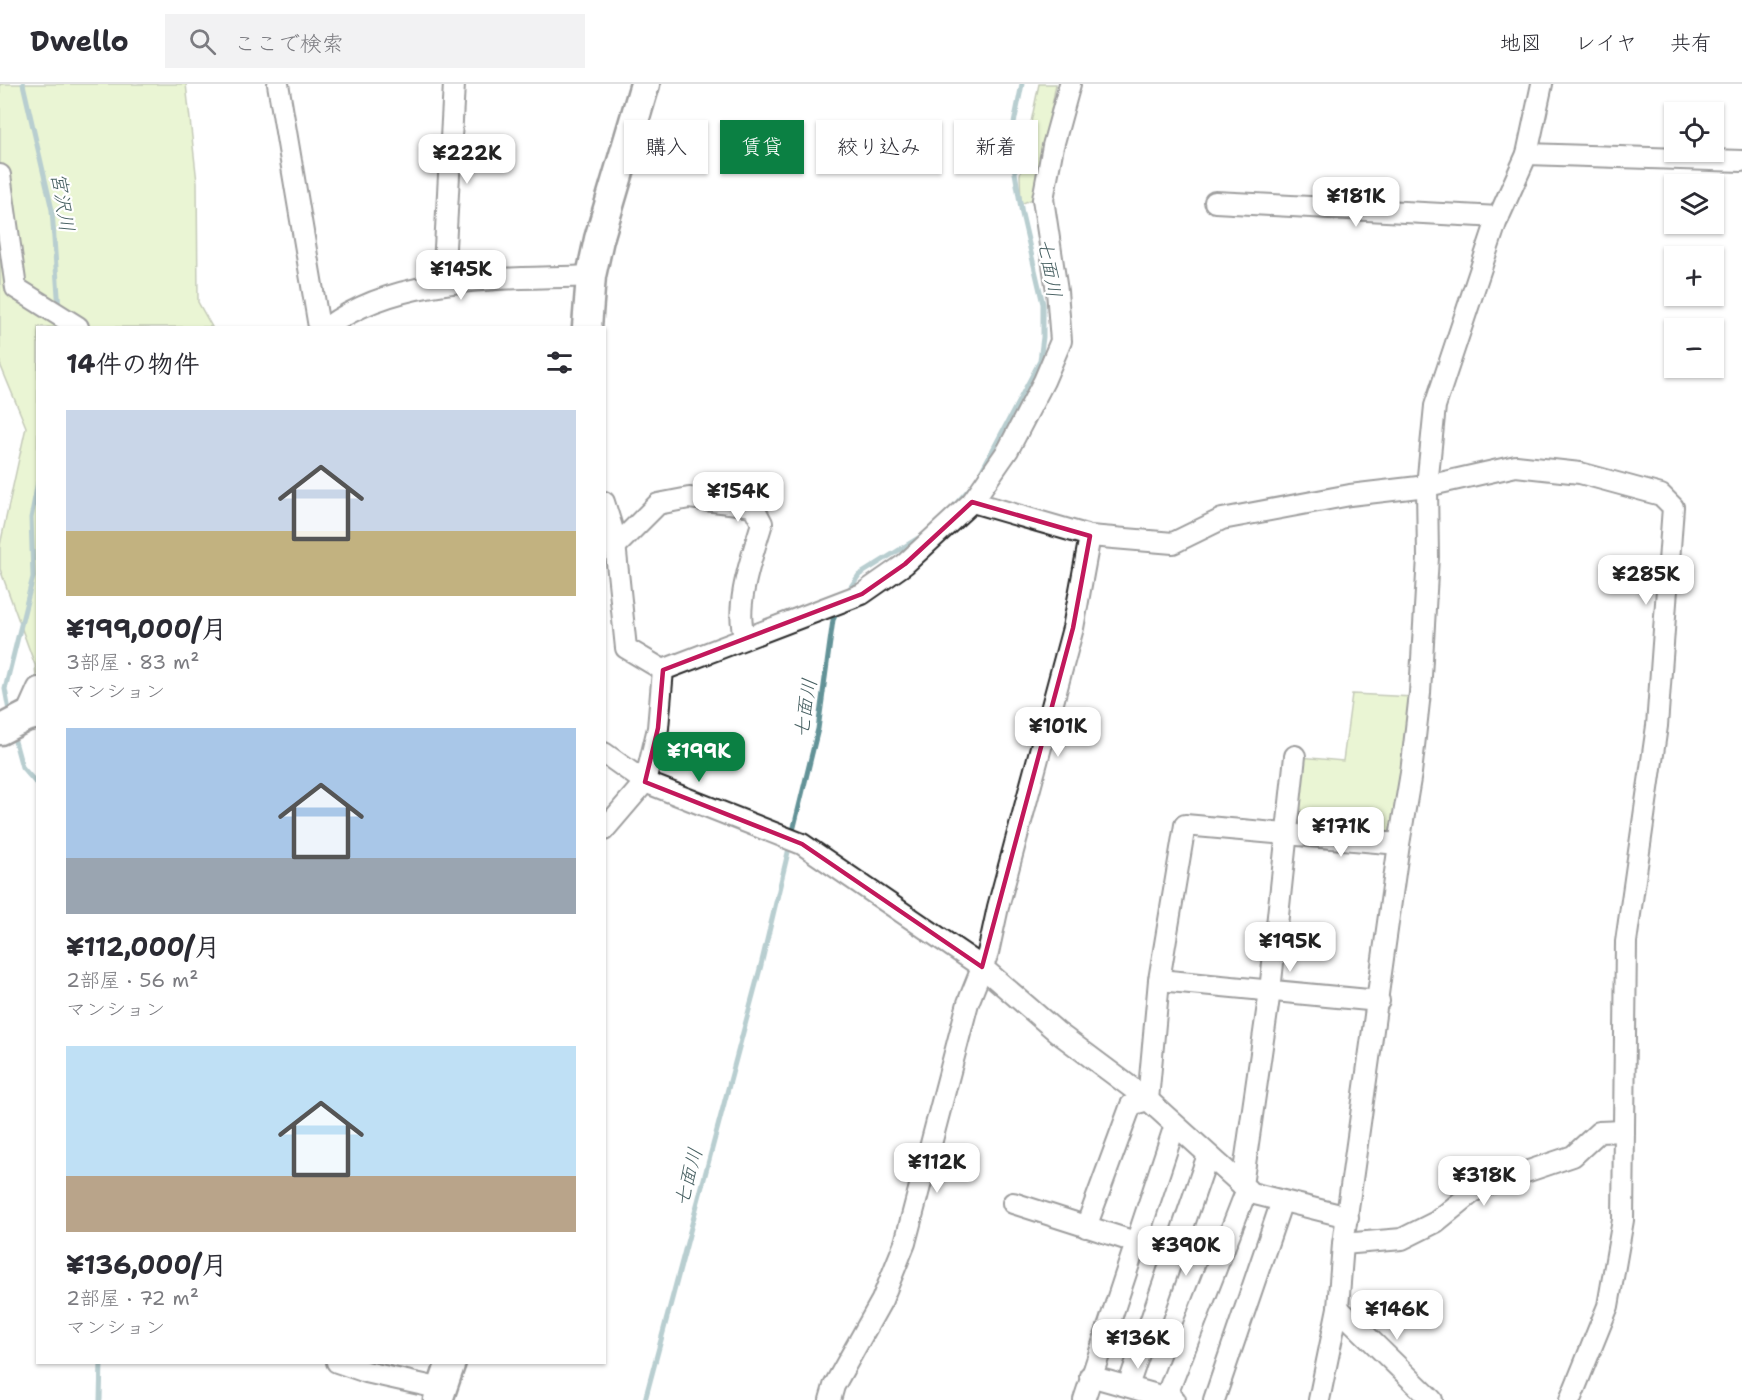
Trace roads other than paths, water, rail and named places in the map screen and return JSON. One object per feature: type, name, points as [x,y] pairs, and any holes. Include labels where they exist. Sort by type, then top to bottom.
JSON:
[{"type":"street","points":[[278,84],[319,326]]},
{"type":"street","points":[[443,284],[454,84]]},
{"type":"street","points":[[587,326],[591,276],[645,84]]},
{"type":"street","points":[[663,670],[856,596],[905,564],[972,502],[1008,450],[1044,381],[1061,341],[1057,291],[1043,199],[1053,146],[1070,84]]},
{"type":"street","points":[[1319,1400],[1338,1308],[1343,1244],[1411,773],[1420,693],[1428,557],[1427,486],[1435,406],[1498,217],[1527,154],[1542,84]]},
{"type":"street","points":[[1527,154],[1742,161]]},
{"type":"street","points":[[0,175],[16,288],[76,326]]},
{"type":"street","points":[[1215,202],[1498,217]]},
{"type":"street","points":[[328,326],[343,316],[387,298],[443,284],[591,276]]},
{"type":"street","points":[[972,502],[1090,536],[1173,543],[1222,519],[1350,495],[1427,486],[1516,466],[1580,473],[1603,479],[1661,495],[1672,507],[1657,726],[1626,942],[1623,1220],[1608,1306],[1570,1400]]},
{"type":"street","points":[[615,547],[658,504],[689,498],[753,507],[762,523],[744,590],[741,627],[745,638]]},
{"type":"street","points":[[606,510],[615,547],[626,648],[663,670]]},
{"type":"street","points":[[830,1400],[834,1386],[882,1300],[905,1243],[968,1003],[988,953],[998,907],[1073,628],[1090,536]]},
{"type":"street","points":[[606,828],[645,782],[658,728],[663,670]]},
{"type":"street","points":[[0,730],[31,715],[36,696]]},
{"type":"street","points":[[606,754],[645,782],[802,844],[982,967],[1057,1032],[1148,1100],[1251,1193],[1348,1217]]},
{"type":"street","points":[[1090,1376],[1171,1399],[1244,1187],[1270,991],[1295,756]]},
{"type":"street","points":[[1148,1100],[1159,980],[1185,825],[1399,844]]},
{"type":"street","points":[[1159,980],[1379,1001]]},
{"type":"street","points":[[1086,1227],[1131,1105],[1148,1100]]},
{"type":"street","points":[[1084,1400],[1090,1376],[1175,1125]]},
{"type":"street","points":[[1343,1244],[1402,1239],[1436,1222],[1478,1188],[1573,1156],[1599,1132],[1624,1131]]},
{"type":"street","points":[[1128,1386],[1208,1155]]},
{"type":"street","points":[[1214,1400],[1282,1201]]},
{"type":"street","points":[[1013,1203],[1135,1242]]},
{"type":"street","points":[[1338,1308],[1432,1400]]},
{"type":"street","points":[[344,1364],[366,1372],[444,1384]]},
{"type":"waterway","name":"宮沢川","points":[[23,84],[52,210],[59,310]]},
{"type":"waterway","name":"七面川","points":[[980,474],[1040,361],[1043,337],[1043,304],[1022,214],[1010,143],[1022,84]]},
{"type":"waterway","name":"七面川","points":[[954,506],[972,486]]},
{"type":"waterway","name":"宮沢川","points":[[10,716],[5,689],[33,577],[31,518],[36,492]]},
{"type":"waterway","name":"七面川","points":[[846,594],[859,575],[923,535]]},
{"type":"waterway","name":"七面川","points":[[792,835],[818,729],[833,620],[838,610]]},
{"type":"waterway","name":"宮沢川","points":[[13,734],[22,767],[36,783]]},
{"type":"waterway","name":"七面川","points":[[645,1400],[761,965],[790,844]]},
{"type":"waterway","name":"宮沢川","points":[[100,1400],[101,1364]]}]
